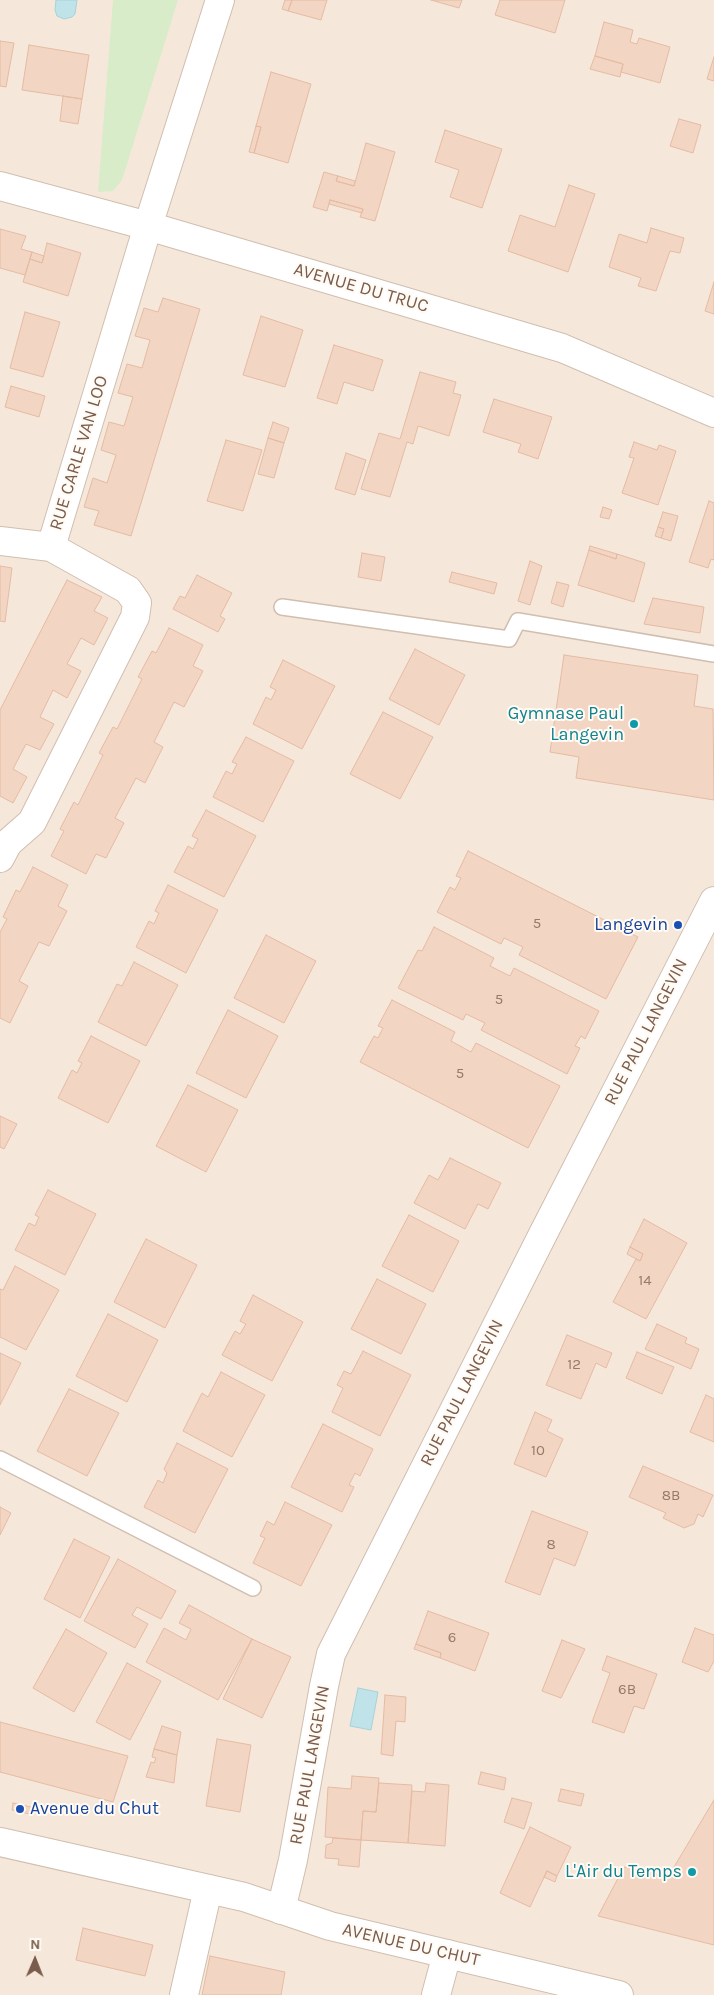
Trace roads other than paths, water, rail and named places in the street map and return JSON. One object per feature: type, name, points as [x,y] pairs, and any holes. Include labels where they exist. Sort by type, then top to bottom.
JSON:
[{"type":"street","name":"RUE CARLE VAN LOO","points":[[3,847],[32,822],[135,617],[137,603],[128,590],[51,547],[148,226],[220,0]]},
{"type":"street","name":"AVENUE DU TRUC","points":[[0,186],[148,226],[562,348],[714,413]]},
{"type":"street","points":[[0,541],[51,547]]},
{"type":"street","name":"RUE PAUL LANGEVIN","points":[[280,1910],[294,1860],[331,1654],[551,1218],[714,901]]},
{"type":"street","name":"AVENUE DU CHUT","points":[[0,1842],[244,1897],[330,1926],[620,1995]]},
{"type":"street","points":[[184,1995],[208,1889]]},
{"type":"street","points":[[436,1995],[447,1954]]},
{"type":"lane","points":[[282,607],[509,639],[518,621],[714,654]]},
{"type":"lane","points":[[0,1459],[253,1588]]},
{"type":"water","points":[[56,0],[77,0],[75,14],[64,19],[57,16],[55,10]]},
{"type":"water","points":[[358,1688],[378,1692],[371,1730],[350,1726]]},
{"type":"place","name":"Gymnase Paul Langevin","points":[[634,724]]},
{"type":"place","name":"Langevin","points":[[678,925]]},
{"type":"place","name":"Avenue du Chut","points":[[20,1809]]},
{"type":"place","name":"L'Air du Temps","points":[[692,1872]]}]
